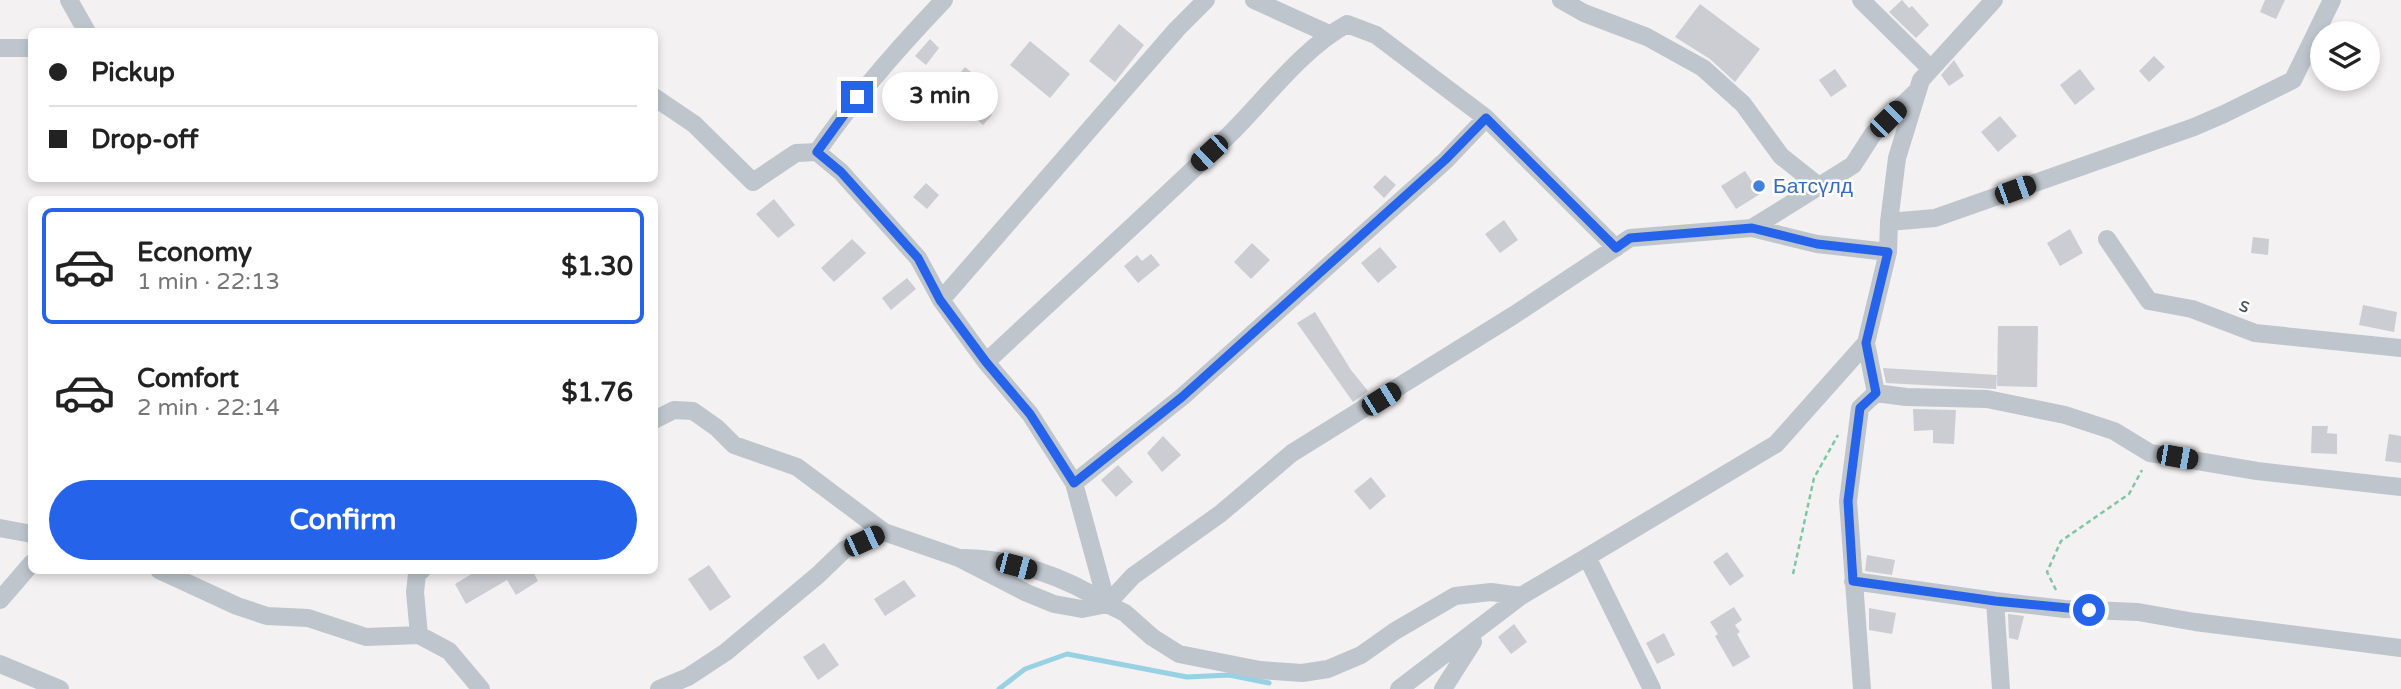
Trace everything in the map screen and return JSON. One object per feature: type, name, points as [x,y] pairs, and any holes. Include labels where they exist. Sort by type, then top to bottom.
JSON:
[{"type":"street","points":[[69,0],[85,28]]},
{"type":"street","points":[[817,152],[840,118],[892,54],[944,0]]},
{"type":"street","points":[[940,300],[1177,29],[1206,0]]},
{"type":"street","points":[[1254,0],[1329,34]]},
{"type":"street","points":[[1561,0],[1584,13],[1647,37],[1703,68],[1743,104],[1782,156],[1820,187]]},
{"type":"street","points":[[1861,0],[1931,69]]},
{"type":"street","points":[[1876,393],[1866,343],[1888,252],[1896,158],[1921,80],[1994,0]]},
{"type":"street","points":[[1889,222],[1935,218],[2194,127],[2293,80],[2332,0]]},
{"type":"street","points":[[986,362],[1230,134],[1312,48],[1347,24],[1376,35],[1486,118],[1616,248]]},
{"type":"street","points":[[0,48],[28,48]]},
{"type":"street","points":[[1752,228],[1853,165],[1873,134],[1918,89]]},
{"type":"street","points":[[658,100],[694,124],[753,182],[796,153],[817,152],[841,172],[918,258],[940,300],[986,362],[1030,414],[1074,483],[1107,604]]},
{"type":"street","points":[[1074,483],[1182,397],[1445,160],[1486,118]]},
{"type":"street","points":[[658,418],[674,410],[693,411],[717,428],[734,445],[797,467],[884,532],[959,558],[1054,604],[1082,609],[1107,604],[1133,576],[1220,514],[1292,453],[1630,238],[1752,228],[1817,244],[1888,252]]},
{"type":"street","name":"s","points":[[2107,239],[2148,301],[2192,309],[2255,333],[2401,348]]},
{"type":"street","points":[[1399,689],[1521,596],[1776,444],[1866,343]]},
{"type":"street","points":[[1876,393],[1906,397],[1987,399],[2065,415],[2115,431],[2150,453],[2257,471],[2401,487]]},
{"type":"street","points":[[1862,689],[1848,501],[1860,408],[1876,393]]},
{"type":"street","points":[[0,528],[28,533]]},
{"type":"street","points":[[659,689],[688,677],[726,652],[844,550],[884,532]]},
{"type":"street","points":[[959,558],[986,558],[1035,571],[1086,590],[1125,613],[1152,637],[1179,654],[1260,670],[1302,673],[1328,669],[1361,655],[1395,631],[1455,596],[1491,592],[1521,596]]},
{"type":"street","points":[[1587,558],[1652,689]]},
{"type":"street","points":[[0,600],[28,567]]},
{"type":"street","points":[[168,574],[237,606],[267,616],[308,618],[366,637],[419,635],[449,651],[481,689]]},
{"type":"street","points":[[417,574],[415,592],[419,635]]},
{"type":"street","points":[[1853,581],[2065,609],[2138,612],[2195,622],[2401,648]]},
{"type":"street","points":[[1995,601],[2001,689]]},
{"type":"street","points":[[1443,689],[1486,623]]},
{"type":"street","points":[[0,664],[60,689]]},
{"type":"path","points":[[1793,574],[1814,478],[1840,431]]},
{"type":"path","points":[[2065,609],[2047,572],[2061,541],[2129,494],[2150,453]]},
{"type":"building","points":[[1902,0],[1909,8],[1912,6],[1929,25],[1916,38],[1889,12]]},
{"type":"building","points":[[2265,0],[2285,0],[2276,19],[2260,12]]},
{"type":"building","points":[[1700,4],[1760,49],[1735,82],[1710,59],[1675,37]]},
{"type":"building","points":[[1119,24],[1144,45],[1115,82],[1089,61]]},
{"type":"building","points":[[930,39],[939,48],[926,65],[915,56]]},
{"type":"building","points":[[1030,41],[1070,74],[1050,98],[1010,65]]},
{"type":"building","points":[[2154,56],[2165,67],[2149,82],[2139,71]]},
{"type":"building","points":[[1954,60],[1964,76],[1949,86],[1941,75]]},
{"type":"building","points":[[965,67],[990,88],[978,103],[992,115],[983,125],[969,113],[975,106],[950,85]]},
{"type":"building","points":[[1835,69],[1847,86],[1831,97],[1819,80]]},
{"type":"building","points":[[2080,69],[2095,89],[2075,105],[2060,85]]},
{"type":"building","points":[[2000,116],[2017,136],[1998,152],[1981,132]]},
{"type":"building","points":[[1745,171],[1760,194],[1736,209],[1721,186]]},
{"type":"building","points":[[1385,175],[1396,185],[1384,198],[1373,187]]},
{"type":"building","points":[[926,183],[939,195],[927,209],[913,197]]},
{"type":"building","points":[[774,199],[795,225],[778,238],[756,214]]},
{"type":"building","points":[[1504,220],[1518,240],[1500,253],[1485,234]]},
{"type":"building","points":[[2070,229],[2083,253],[2060,266],[2047,243]]},
{"type":"building","points":[[2253,237],[2269,239],[2268,255],[2251,253]]},
{"type":"building","points":[[852,239],[866,253],[834,282],[821,268]]},
{"type":"building","points":[[1252,243],[1270,260],[1251,279],[1234,262]]},
{"type":"building","points":[[1380,247],[1397,267],[1378,283],[1361,263]]},
{"type":"building","points":[[1151,254],[1160,265],[1138,283],[1124,266],[1137,255],[1142,261]]},
{"type":"building","points":[[907,278],[916,289],[891,310],[882,298]]},
{"type":"building","points":[[2363,305],[2397,312],[2394,332],[2359,325]]},
{"type":"building","points":[[1315,312],[1351,370],[1368,391],[1353,402],[1297,323]]},
{"type":"building","points":[[1998,326],[2038,326],[2037,387],[1997,386]]},
{"type":"building","points":[[1883,368],[1997,375],[1996,389],[1886,383]]},
{"type":"building","points":[[1913,409],[1956,410],[1954,444],[1933,443],[1933,430],[1914,431]]},
{"type":"building","points":[[2312,426],[2328,426],[2327,433],[2337,434],[2337,454],[2311,453]]},
{"type":"building","points":[[2389,434],[2401,436],[2401,463],[2385,461]]},
{"type":"building","points":[[1163,436],[1181,455],[1162,472],[1147,453]]},
{"type":"building","points":[[1118,465],[1133,482],[1116,497],[1101,480]]},
{"type":"building","points":[[1371,477],[1386,496],[1370,510],[1354,491]]},
{"type":"building","points":[[1727,552],[1744,576],[1730,586],[1713,562]]},
{"type":"building","points":[[1867,555],[1895,560],[1892,575],[1865,571]]},
{"type":"building","points":[[709,565],[731,597],[710,611],[688,579]]},
{"type":"building","points":[[471,574],[534,574],[538,581],[516,595],[507,580],[466,604],[455,584]]},
{"type":"building","points":[[904,580],[916,596],[885,616],[874,599]]},
{"type":"building","points":[[1734,607],[1742,620],[1735,625],[1740,632],[1737,634],[1750,657],[1733,667],[1710,622]]},
{"type":"building","points":[[1869,608],[1896,613],[1892,634],[1869,630]]},
{"type":"building","points":[[2008,614],[2024,616],[2018,640],[2009,638]]},
{"type":"building","points":[[1514,624],[1527,642],[1511,654],[1498,637]]},
{"type":"building","points":[[1664,633],[1675,655],[1657,664],[1646,643]]},
{"type":"building","points":[[824,643],[839,665],[818,680],[803,657]]},
{"type":"waterway","points":[[999,689],[1025,669],[1067,654],[1187,677],[1229,675],[1269,683]]},
{"type":"place","name":"Батсүлд","points":[[1759,186]]},
{"type":"route","points":[[857,97],[817,152],[841,172],[918,258],[940,300],[986,362],[1030,414],[1074,483],[1182,397],[1445,160],[1486,118],[1616,248],[1630,238],[1752,228],[1817,244],[1854,246],[1888,252],[1866,343],[1876,393],[1860,408],[1848,501],[1853,581],[1995,601],[2089,610]]}]
